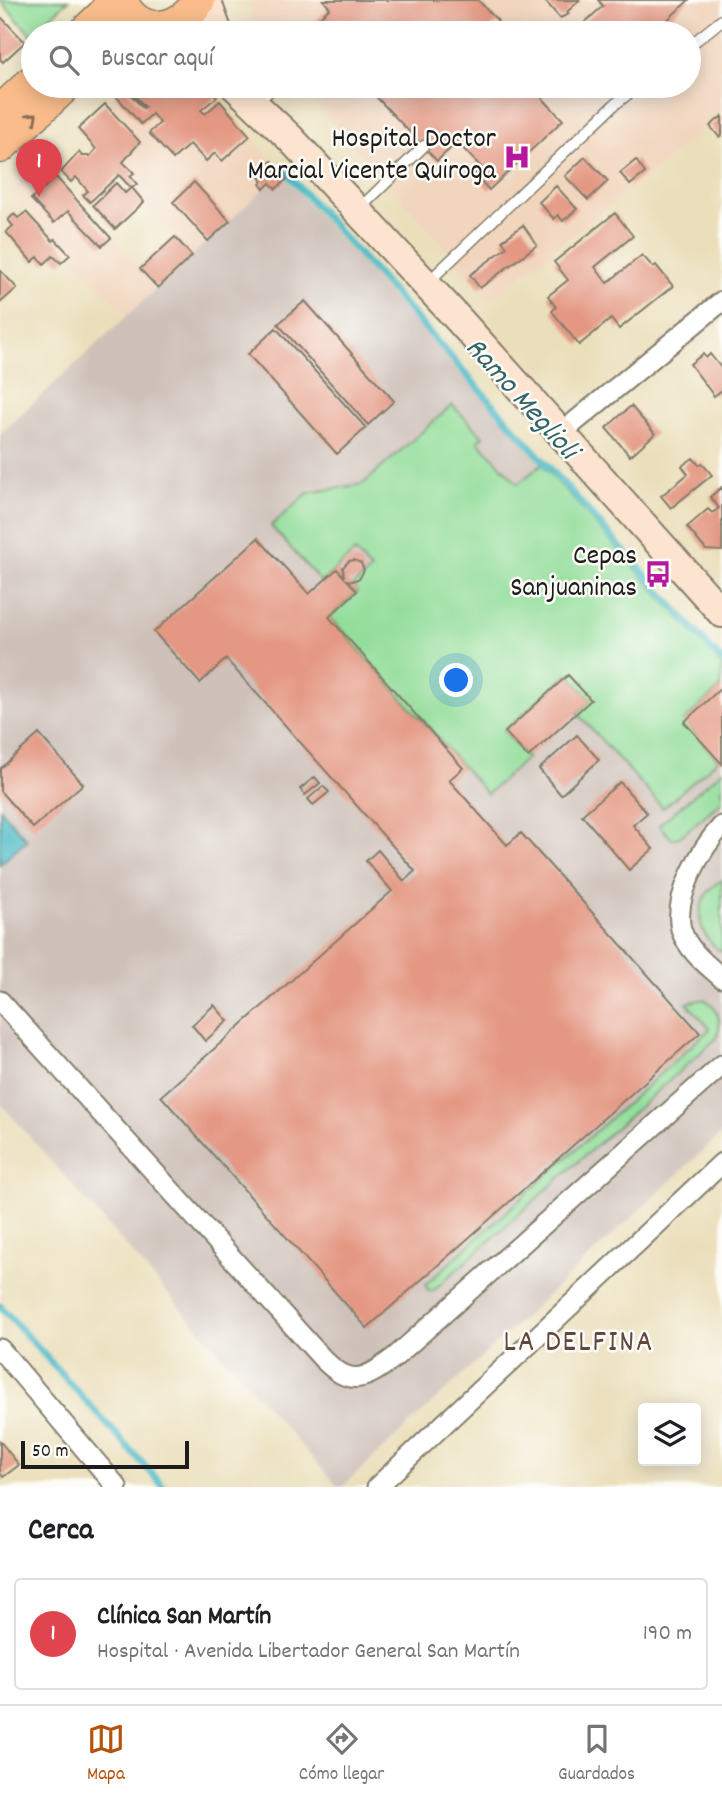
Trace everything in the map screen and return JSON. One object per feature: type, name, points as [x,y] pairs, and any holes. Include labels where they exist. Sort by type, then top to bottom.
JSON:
[{"type":"main road","points":[[97,21],[105,13],[111,0]]},
{"type":"main road","points":[[121,0],[130,15],[139,21]]},
{"type":"main road","points":[[180,21],[192,11],[198,0]]},
{"type":"main road","points":[[206,0],[214,21]]},
{"type":"main road","points":[[0,112],[21,92]]},
{"type":"main road","points":[[0,147],[52,98]]},
{"type":"main road","points":[[248,98],[290,138],[426,284],[560,434],[719,604]]},
{"type":"main road","points":[[268,98],[290,138]]},
{"type":"street","points":[[560,434],[722,301]]},
{"type":"street","points":[[722,826],[710,840],[690,876],[680,919],[681,930],[694,952],[722,978]]},
{"type":"street","points":[[0,1001],[322,1358],[341,1375],[356,1378],[372,1374],[395,1357],[722,1065]]},
{"type":"street","points":[[377,1487],[722,1163]]},
{"type":"street","points":[[0,1349],[117,1487]]},
{"type":"lane","points":[[701,37],[722,20]]},
{"type":"lane","points":[[426,284],[623,98]]},
{"type":"lane","points":[[357,210],[424,146]]},
{"type":"shaded area","name":"Hospital Doctor Marcial Vicente Quiroga","points":[[251,0],[722,0],[722,116],[490,300],[311,98],[701,98],[701,21],[254,21]]},
{"type":"shaded area","points":[[112,98],[218,98],[281,173],[192,256],[78,129]]},
{"type":"shaded area","points":[[42,163],[158,288],[127,316],[11,192]]},
{"type":"shaded area","name":"Cepas Sanjuaninas","points":[[281,173],[722,665],[722,1133],[342,1487],[338,1487],[0,1103],[0,434]]},
{"type":"green space","points":[[0,0],[69,0],[46,21],[21,21],[21,24]]},
{"type":"green space","points":[[452,405],[483,436],[478,441],[518,484],[542,464],[722,665],[721,687],[684,721],[718,760],[663,808],[577,713],[591,700],[568,674],[504,731],[527,758],[487,794],[330,617],[357,592],[353,586],[371,570],[355,552],[321,582],[271,526],[308,493],[363,484]]},
{"type":"green space","points":[[722,771],[722,801],[681,836],[672,839],[659,825]]},
{"type":"green space","points":[[722,880],[722,952],[706,936],[700,916],[705,896]]},
{"type":"green space","points":[[704,999],[713,1006],[718,1016],[717,1038],[434,1290],[428,1291],[426,1284],[710,1029],[687,1003]]},
{"type":"water","points":[[0,809],[27,840],[0,864]]},
{"type":"building","points":[[323,0],[478,0],[498,21],[316,21],[330,8]]},
{"type":"building","points":[[544,0],[580,0],[567,12],[569,14],[560,18]]},
{"type":"building","points":[[598,0],[689,0],[666,21],[586,21],[603,6]]},
{"type":"building","points":[[0,16],[21,38],[21,46],[3,62],[0,59]]},
{"type":"building","points":[[118,98],[134,98],[145,107],[137,98],[216,98],[201,110],[205,114],[220,101],[250,136],[222,161],[215,153],[206,161],[190,144],[173,159],[149,133],[160,123],[152,114],[141,124]]},
{"type":"building","points":[[377,98],[542,98],[563,120],[489,190],[474,173],[481,167],[457,142],[437,161]]},
{"type":"building","points":[[105,104],[140,142],[123,162],[134,173],[130,176],[137,184],[132,188],[144,202],[115,229],[93,205],[116,183],[125,193],[131,188],[119,175],[90,202],[83,195],[88,191],[76,177],[71,182],[61,172],[79,152],[82,156],[90,156],[96,149],[78,129]]},
{"type":"building","points":[[722,116],[722,135],[719,137],[710,126]]},
{"type":"building","points":[[585,157],[608,181],[588,200],[565,176]]},
{"type":"building","points":[[636,160],[645,173],[630,185],[620,173]]},
{"type":"building","points":[[272,161],[287,179],[276,189],[270,183],[264,189],[260,184],[263,181],[257,174]]},
{"type":"building","points":[[56,177],[111,238],[102,246],[68,211],[54,223],[31,199]]},
{"type":"building","points":[[194,182],[230,221],[208,241],[173,202]]},
{"type":"building","points":[[556,186],[577,209],[563,221],[558,215],[554,219],[539,202]]},
{"type":"building","points":[[26,212],[70,255],[61,263],[53,256],[44,264],[38,257],[32,262],[6,232],[13,226],[8,220],[14,214],[18,218]]},
{"type":"building","points":[[615,213],[633,236],[595,267],[607,283],[642,255],[653,267],[656,265],[673,286],[619,329],[611,319],[579,345],[552,311],[556,307],[548,296],[568,280],[554,262]]},
{"type":"building","points":[[523,225],[537,245],[480,288],[470,275],[507,247],[502,241]]},
{"type":"building","points":[[175,237],[192,256],[158,288],[140,269]]},
{"type":"building","points":[[0,270],[17,288],[0,303]]},
{"type":"building","points":[[305,301],[394,401],[368,425],[278,324]]},
{"type":"building","points":[[276,328],[366,428],[337,454],[248,354]]},
{"type":"building","points":[[703,354],[706,358],[710,354],[722,369],[722,390],[714,396],[690,364]]},
{"type":"building","points":[[631,406],[655,434],[630,456],[606,428]]},
{"type":"building","points":[[693,458],[699,465],[702,463],[712,475],[671,508],[661,496],[688,474],[682,466]]},
{"type":"building","points":[[722,487],[722,551],[706,550],[687,527],[708,509],[712,513],[719,508],[710,497]]},
{"type":"building","points":[[258,538],[309,594],[337,569],[344,577],[343,567],[349,561],[361,563],[364,570],[360,578],[347,580],[357,591],[329,617],[463,768],[449,780],[507,845],[521,833],[700,1033],[367,1328],[161,1096],[392,891],[366,861],[378,850],[404,881],[415,871],[226,659],[200,683],[154,632]]},
{"type":"building","points":[[568,675],[591,700],[528,757],[505,732]]},
{"type":"building","points":[[722,687],[722,764],[684,722]]},
{"type":"building","points":[[39,734],[83,784],[33,828],[0,791],[0,769]]},
{"type":"building","points":[[577,735],[599,760],[561,795],[539,769]]},
{"type":"building","points":[[315,777],[320,783],[305,795],[300,789]]},
{"type":"building","points":[[620,782],[647,813],[633,825],[653,849],[629,870],[582,815]]},
{"type":"building","points":[[323,786],[329,792],[313,805],[308,799]]},
{"type":"building","points":[[214,1005],[228,1021],[205,1041],[192,1025]]},
{"type":"building","points":[[0,1441],[19,1465],[3,1477],[0,1473]]},
{"type":"waterway","name":"Ramo Meglioli","points":[[284,170],[722,661]]},
{"type":"waterway","points":[[0,1306],[164,1487]]},
{"type":"place","name":"Hospital Doctor Marcial Vicente Quiroga","points":[[517,157]]},
{"type":"place","name":"Clínica San Martín","points":[[39,197]]},
{"type":"place","name":"Cepas Sanjuaninas","points":[[658,574]]},
{"type":"district","name":"LA DELFINA","points":[[579,1344]]}]
